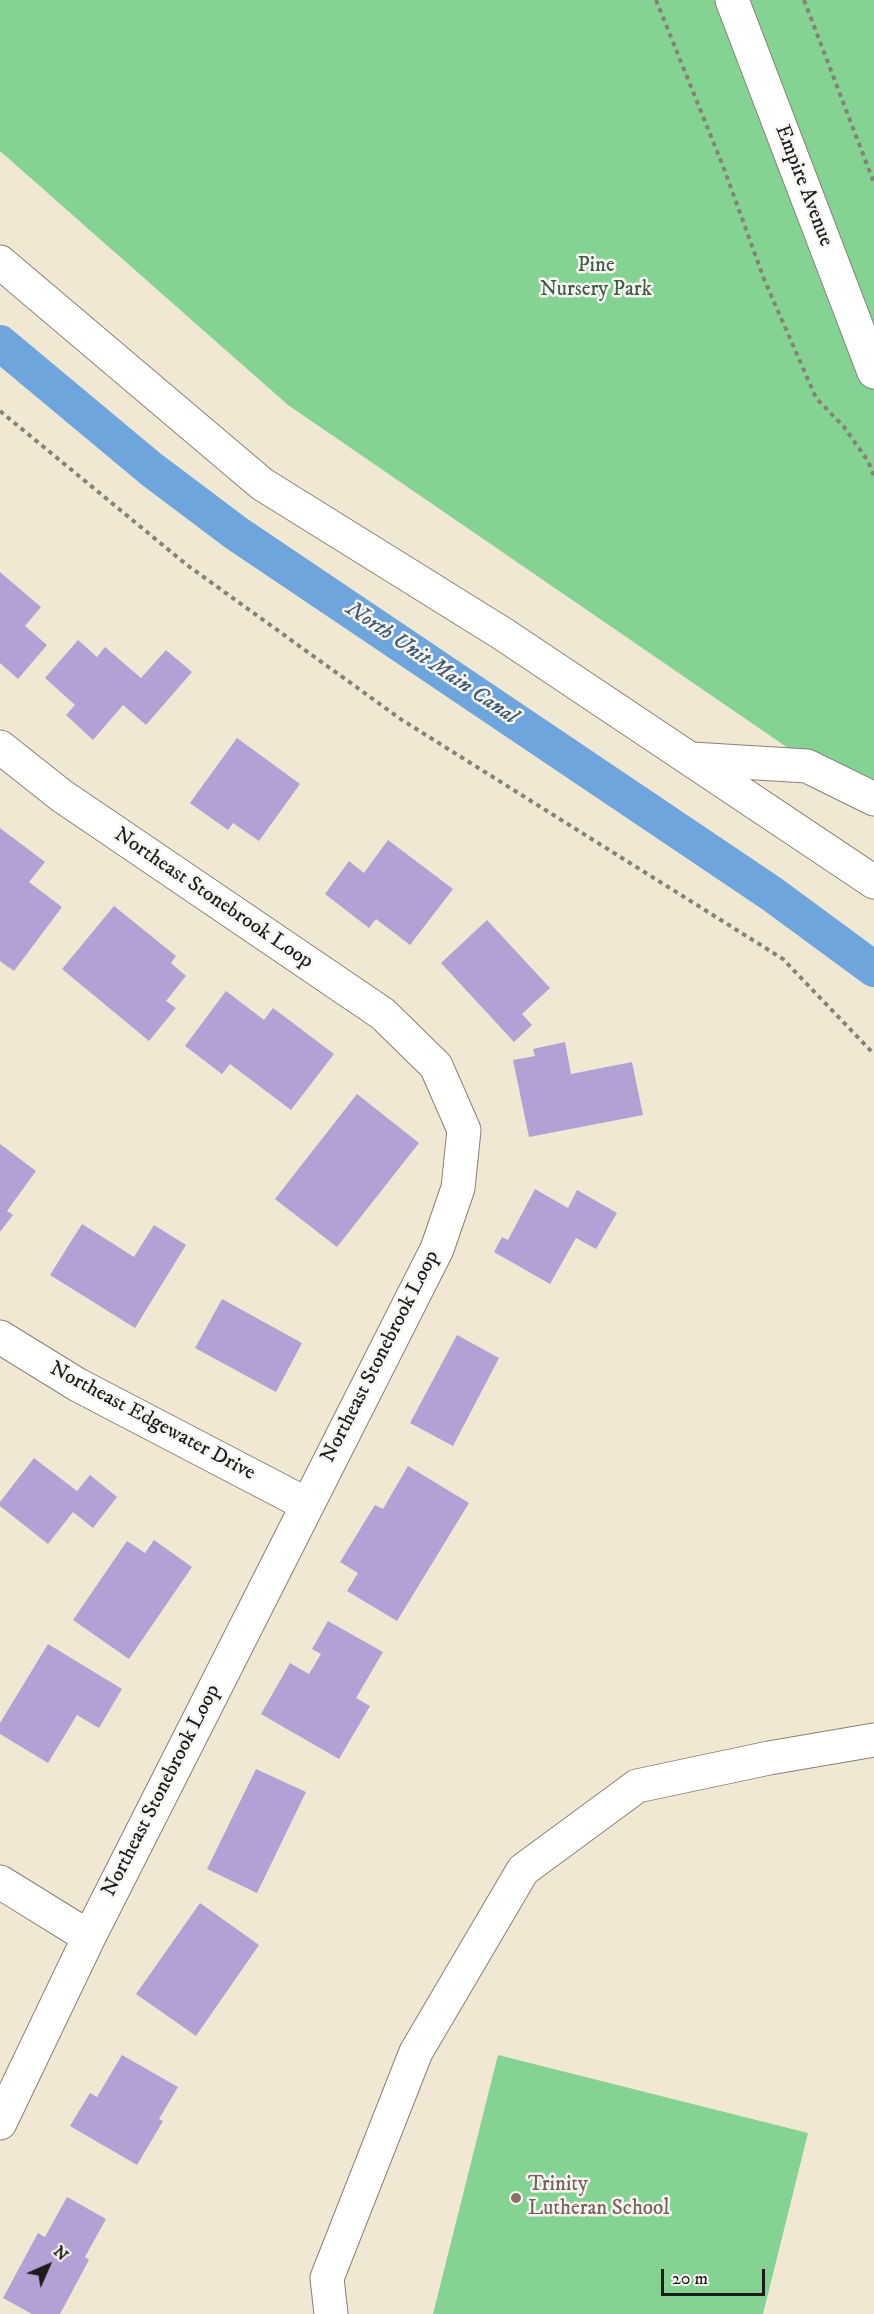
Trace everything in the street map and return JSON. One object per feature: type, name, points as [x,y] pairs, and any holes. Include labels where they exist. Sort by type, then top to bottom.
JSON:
[{"type":"main road","name":"Empire Avenue","points":[[732,0],[874,372]]},
{"type":"main road","points":[[0,262],[262,484],[503,634],[874,882]]},
{"type":"main road","name":"Northeast Stonebrook Loop","points":[[0,747],[62,796],[383,1014],[436,1066],[464,1130],[458,1188],[436,1249],[89,1937],[0,2123]]},
{"type":"main road","points":[[691,759],[807,766],[874,799]]},
{"type":"main road","name":"Northeast Edgewater Drive","points":[[0,1336],[78,1385],[306,1504]]},
{"type":"main road","points":[[331,2314],[327,2278],[416,2052],[523,1870],[637,1786],[769,1758],[874,1740]]},
{"type":"main road","points":[[0,1882],[89,1937]]},
{"type":"path","points":[[656,0],[723,166],[765,279],[816,399],[844,428],[868,461],[874,476]]},
{"type":"path","points":[[804,0],[874,183]]},
{"type":"path","points":[[0,411],[187,565],[402,720],[783,959],[874,1054]]},
{"type":"green space","name":"Pine Nursery Park","points":[[0,0],[874,0],[874,807],[288,405],[0,151]]},
{"type":"green space","points":[[498,2055],[808,2133],[763,2314],[433,2314]]},
{"type":"building","points":[[0,572],[41,607],[25,626],[47,645],[18,679],[0,663]]},
{"type":"building","points":[[78,640],[97,657],[105,647],[141,678],[166,650],[192,672],[146,725],[123,705],[93,740],[66,715],[75,705],[45,678]]},
{"type":"building","points":[[237,738],[300,784],[259,841],[233,823],[228,830],[190,803]]},
{"type":"building","points":[[0,828],[45,862],[29,882],[62,907],[14,971],[0,961]]},
{"type":"building","points":[[388,840],[453,889],[410,945],[376,919],[369,928],[325,894],[349,861],[364,873]]},
{"type":"building","points":[[114,906],[176,956],[171,963],[186,976],[166,1001],[176,1008],[149,1041],[62,969]]},
{"type":"building","points":[[487,920],[550,988],[522,1014],[532,1025],[514,1042],[441,963]]},
{"type":"building","points":[[226,991],[264,1020],[273,1008],[334,1054],[291,1110],[230,1064],[222,1074],[185,1046]]},
{"type":"building","points":[[565,1042],[571,1074],[632,1062],[643,1115],[529,1137],[513,1060],[535,1056],[533,1049]]},
{"type":"building","points":[[357,1094],[419,1143],[337,1247],[275,1199]]},
{"type":"building","points":[[0,1144],[36,1171],[7,1211],[13,1215],[0,1232]]},
{"type":"building","points":[[535,1189],[568,1208],[577,1190],[617,1213],[596,1249],[576,1238],[550,1284],[494,1252],[502,1237],[508,1240]]},
{"type":"building","points":[[82,1224],[134,1257],[154,1225],[186,1245],[135,1328],[50,1275]]},
{"type":"building","points":[[222,1299],[302,1343],[276,1392],[195,1348]]},
{"type":"building","points":[[457,1335],[499,1358],[453,1446],[410,1423]]},
{"type":"building","points":[[34,1458],[77,1491],[90,1475],[117,1497],[93,1528],[73,1512],[48,1544],[0,1506],[0,1502]]},
{"type":"building","points":[[408,1466],[469,1503],[397,1621],[347,1591],[358,1573],[340,1562],[375,1505],[383,1509]]},
{"type":"building","points":[[154,1540],[192,1567],[129,1659],[73,1620],[127,1541],[145,1553]]},
{"type":"building","points":[[328,1621],[383,1652],[356,1698],[370,1706],[339,1759],[261,1714],[290,1663],[309,1674],[321,1654],[312,1649]]},
{"type":"building","points":[[48,1644],[122,1689],[99,1728],[77,1715],[48,1763],[0,1734],[0,1723]]},
{"type":"building","points":[[256,1769],[306,1792],[257,1893],[207,1869]]},
{"type":"building","points":[[200,1903],[259,1945],[196,2036],[136,1994]]},
{"type":"building","points":[[122,2055],[178,2087],[159,2119],[163,2121],[137,2165],[70,2126],[90,2093],[97,2097]]},
{"type":"building","points":[[67,2197],[106,2219],[85,2257],[89,2260],[60,2314],[32,2314],[3,2298],[38,2233],[45,2237]]},
{"type":"waterway","name":"North Unit Main Canal","points":[[0,343],[151,469],[236,533],[772,894],[874,969]]},
{"type":"place","name":"Trinity Lutheran School","points":[[516,2198]]}]
